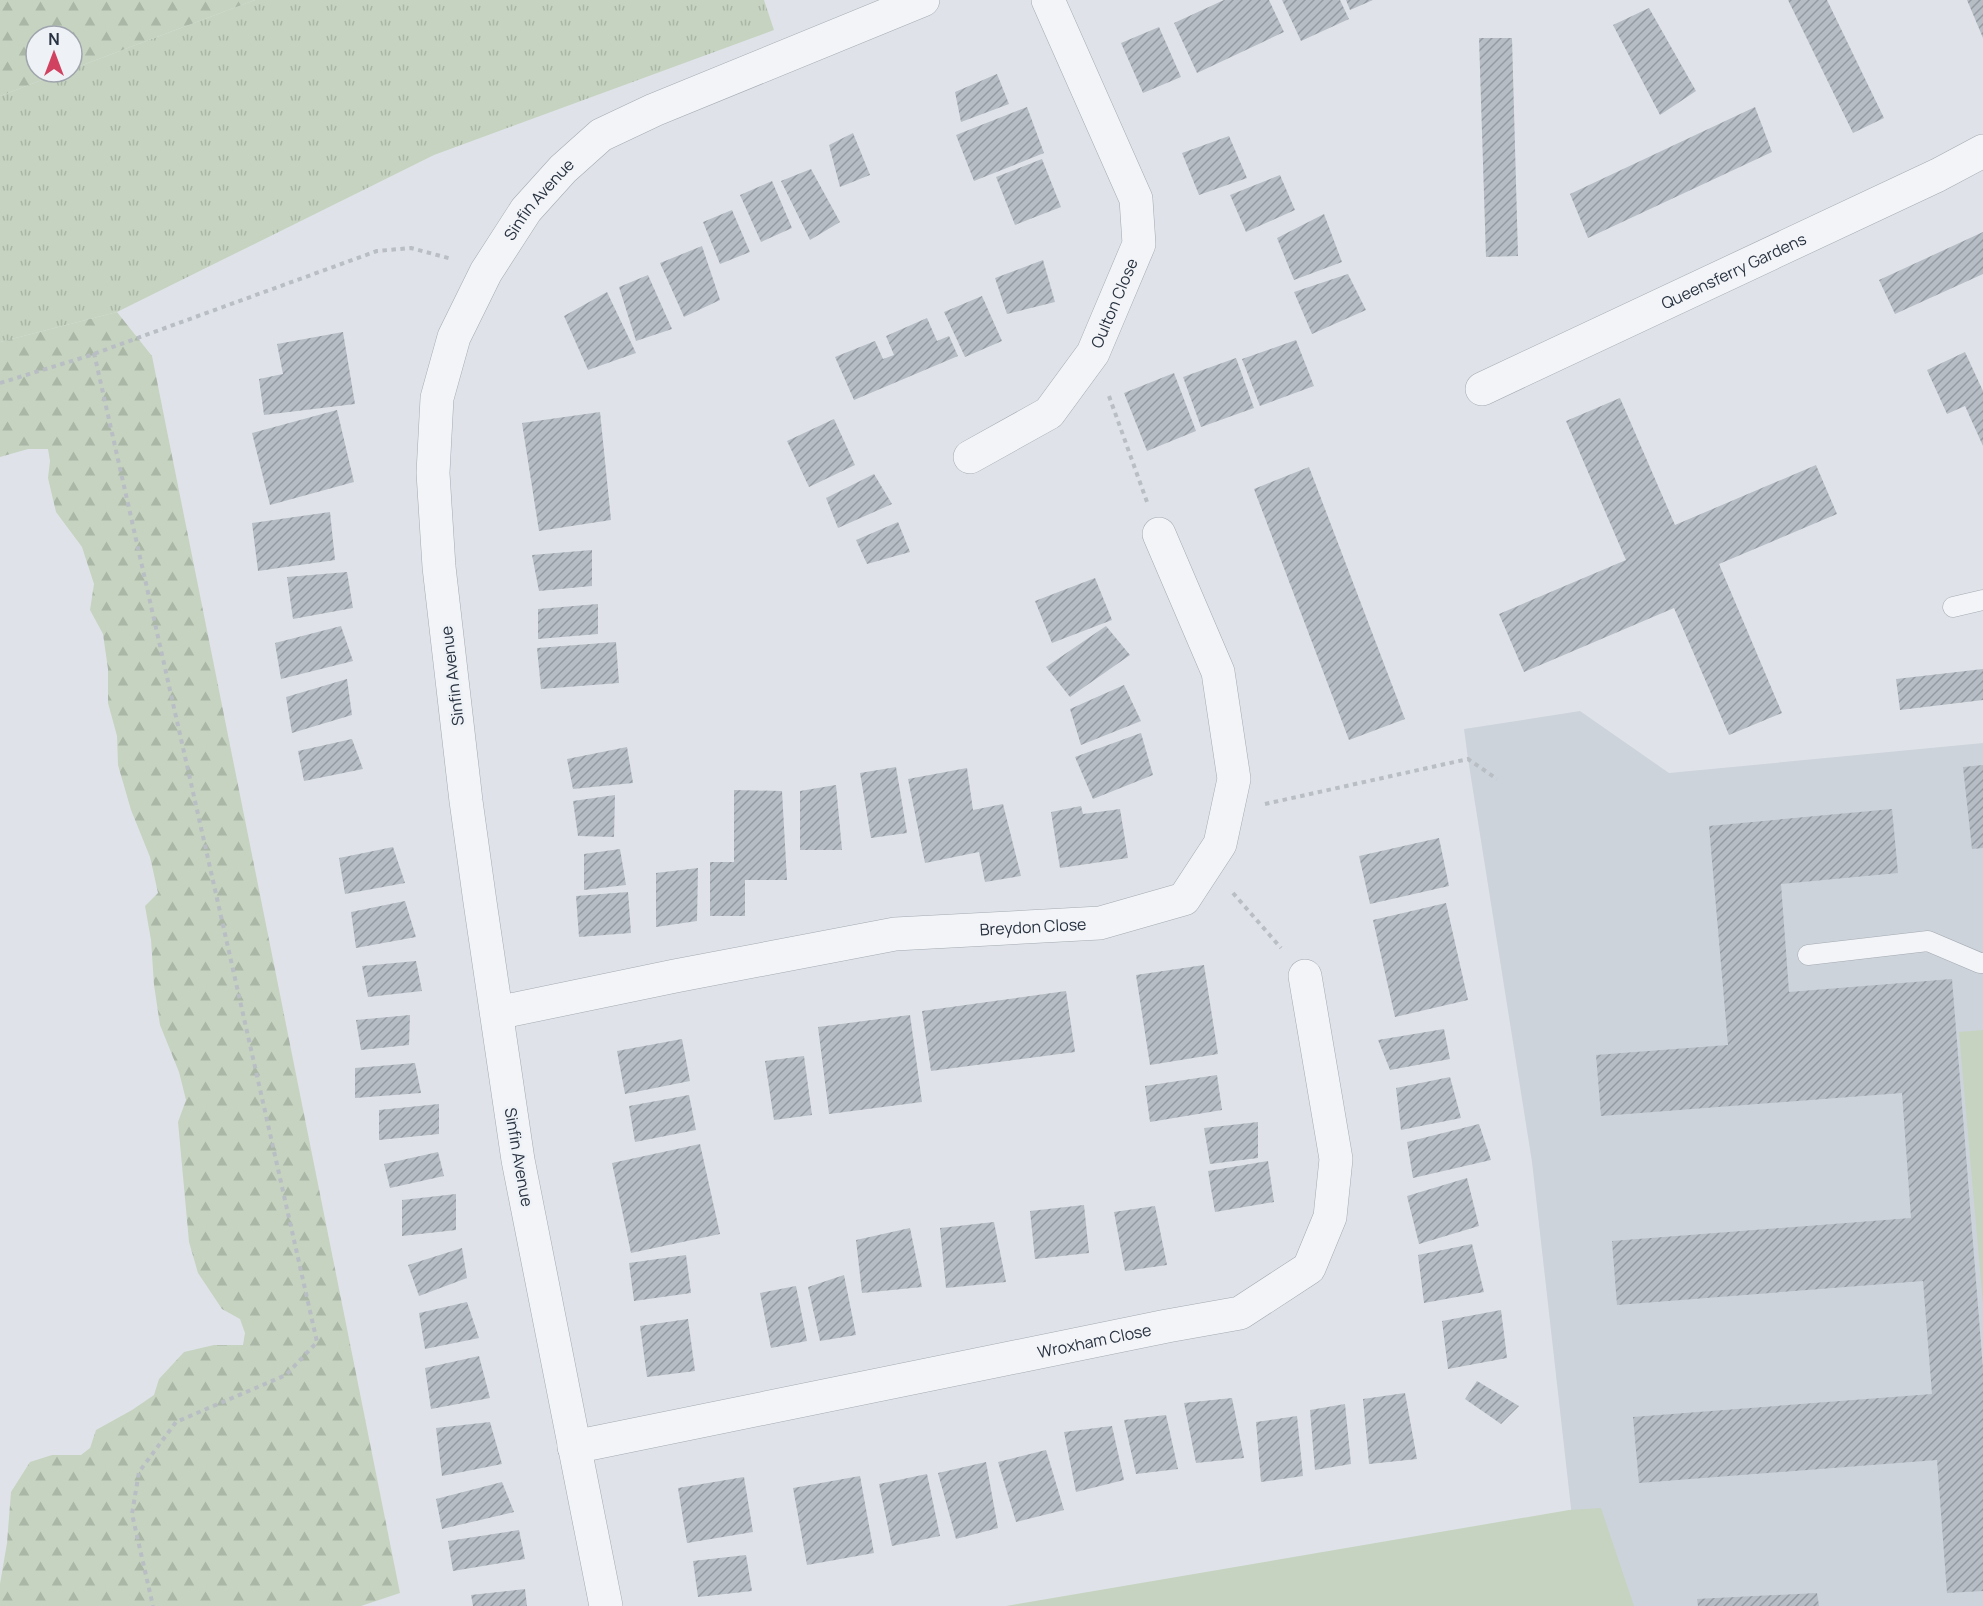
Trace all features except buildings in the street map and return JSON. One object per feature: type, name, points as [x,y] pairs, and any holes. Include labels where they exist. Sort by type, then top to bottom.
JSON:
[{"type":"street","name":"Sinfin Avenue","points":[[606,1606],[518,1160],[466,801],[439,567],[433,472],[437,398],[454,337],[486,272],[526,210],[563,169],[601,135],[654,110],[923,0]]},
{"type":"street","name":"Oulton Close","points":[[970,457],[1049,413],[1093,353],[1139,244],[1136,199],[1048,0]]},
{"type":"street","name":"Queensferry Gardens","points":[[1482,389],[1938,175],[1983,151]]},
{"type":"street","name":"Breydon Close","points":[[497,1013],[895,934],[1100,923],[1184,899],[1220,844],[1234,778],[1218,672],[1159,534]]},
{"type":"street","name":"Wroxham Close","points":[[574,1447],[1121,1335],[1240,1313],[1309,1268],[1330,1217],[1336,1159],[1305,976]]},
{"type":"lane","points":[[1953,607],[1983,600]]},
{"type":"lane","points":[[1808,955],[1928,941],[1983,963]]},
{"type":"path","points":[[0,383],[94,353],[377,251],[411,248],[446,256],[486,272]]},
{"type":"path","points":[[94,353],[317,1342],[286,1375],[176,1422],[139,1472],[132,1514],[153,1606]]},
{"type":"path","points":[[1093,353],[1159,534]]},
{"type":"path","points":[[1227,813],[1468,759],[1497,779]]},
{"type":"path","points":[[1207,863],[1305,976]]},
{"type":"shaded area","points":[[1580,711],[1669,773],[1983,743],[1983,1606],[1582,1606],[1532,1162],[1464,729]]},
{"type":"green space","points":[[0,0],[255,0],[84,64],[84,24],[24,24],[24,84],[32,84],[0,96]]},
{"type":"green space","points":[[255,0],[764,0],[774,30],[434,155],[117,312],[0,342],[0,96],[32,84],[84,84],[84,64]]},
{"type":"green space","points":[[117,312],[152,356],[400,1593],[361,1606],[0,1606],[0,1584],[7,1543],[11,1492],[30,1462],[52,1455],[81,1455],[90,1448],[96,1430],[154,1395],[159,1379],[184,1352],[214,1345],[243,1345],[245,1333],[240,1319],[222,1309],[198,1273],[189,1242],[178,1122],[186,1100],[179,1072],[160,1025],[145,906],[158,893],[150,857],[131,810],[118,765],[117,736],[108,703],[108,669],[103,634],[90,610],[94,584],[82,547],[56,512],[48,478],[50,461],[48,449],[28,449],[0,457],[0,342]]},
{"type":"green space","points":[[1983,1030],[1983,1304],[1959,1032]]},
{"type":"green space","points":[[1601,1508],[1634,1606],[1006,1606],[1569,1510]]}]
